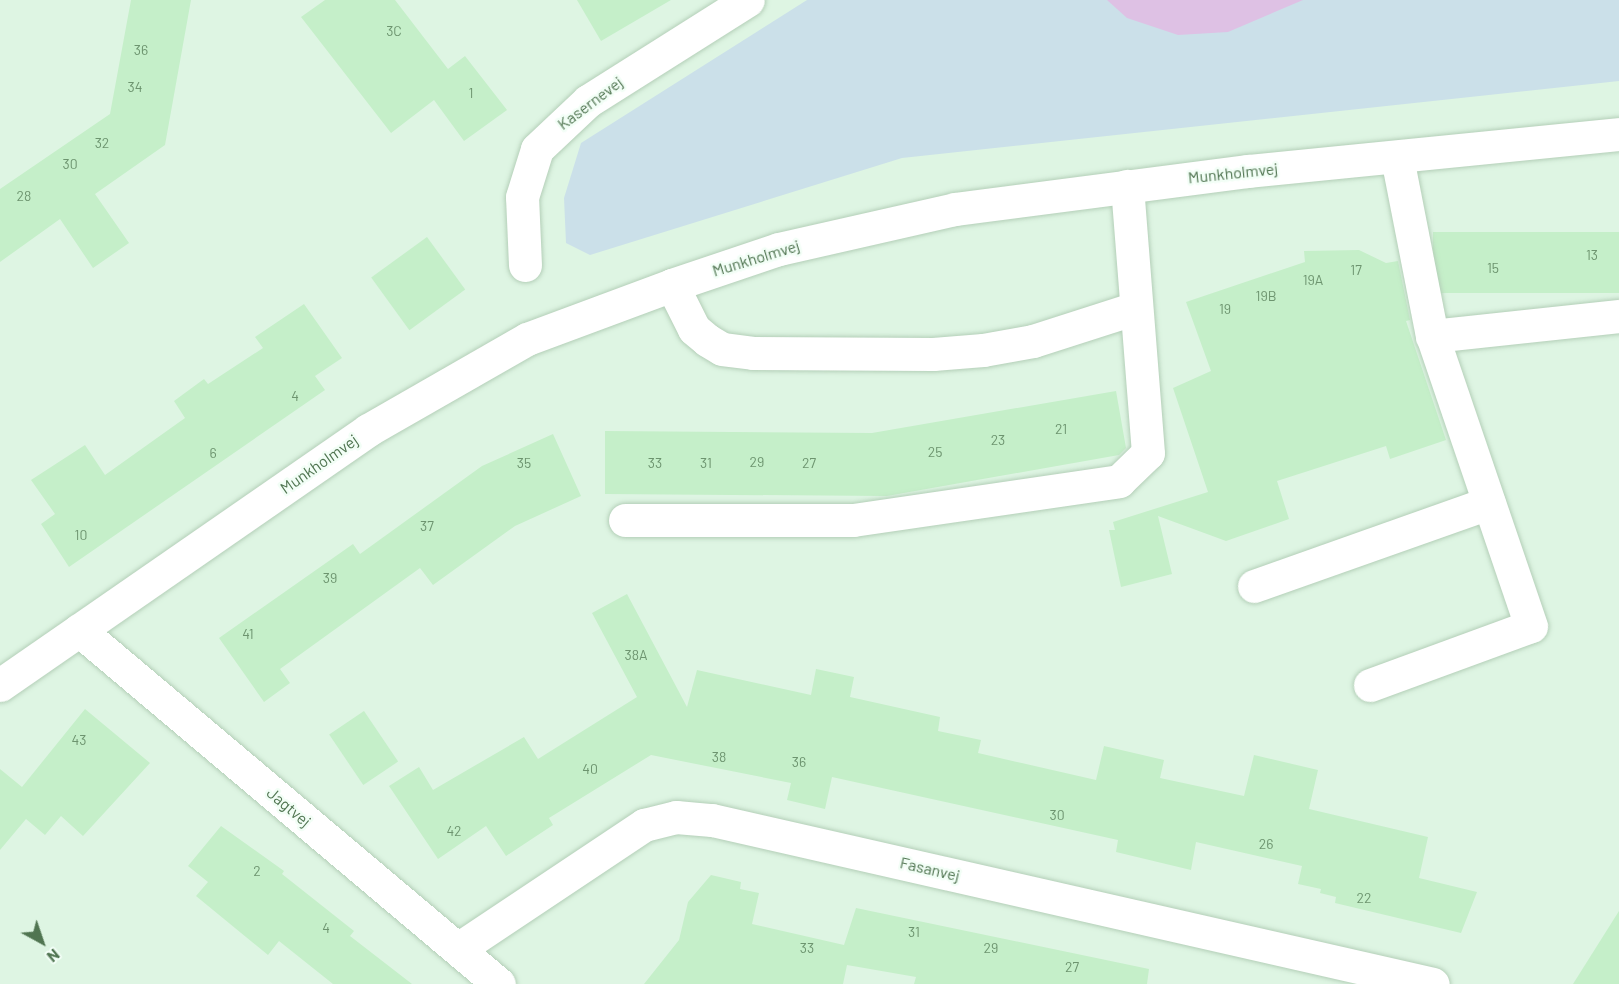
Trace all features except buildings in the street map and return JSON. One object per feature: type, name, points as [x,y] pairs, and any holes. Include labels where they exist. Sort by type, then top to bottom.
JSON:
[{"type":"street","name":"Kasernevej","points":[[525,265],[522,197],[537,149],[588,101],[748,0]]},
{"type":"street","name":"Munkholmvej","points":[[0,685],[378,424],[527,339],[672,285],[779,249],[955,209],[1126,186],[1619,134]]},
{"type":"street","points":[[1370,685],[1532,626],[1432,336],[1397,158]]},
{"type":"street","points":[[625,520],[854,520],[1119,481],[1148,453],[1126,186]]},
{"type":"street","points":[[672,285],[694,329],[707,340],[722,349],[753,353],[933,354],[982,350],[1033,341],[1136,308]]},
{"type":"street","points":[[1432,336],[1619,316]]},
{"type":"street","points":[[1254,586],[1489,503]]},
{"type":"street","name":"Jagtvej","points":[[79,630],[499,984]]},
{"type":"street","name":"Fasanvej","points":[[458,949],[644,825],[676,817],[712,820],[1433,984]]},
{"type":"shaded area","points":[[0,0],[1619,0],[1619,984],[0,984]]},
{"type":"shaded area","points":[[807,0],[1619,0],[1619,81],[902,158],[590,255],[566,243],[564,198],[581,143]]},
{"type":"shaded area","points":[[1107,0],[1303,0],[1228,32],[1178,35],[1127,18]]}]
